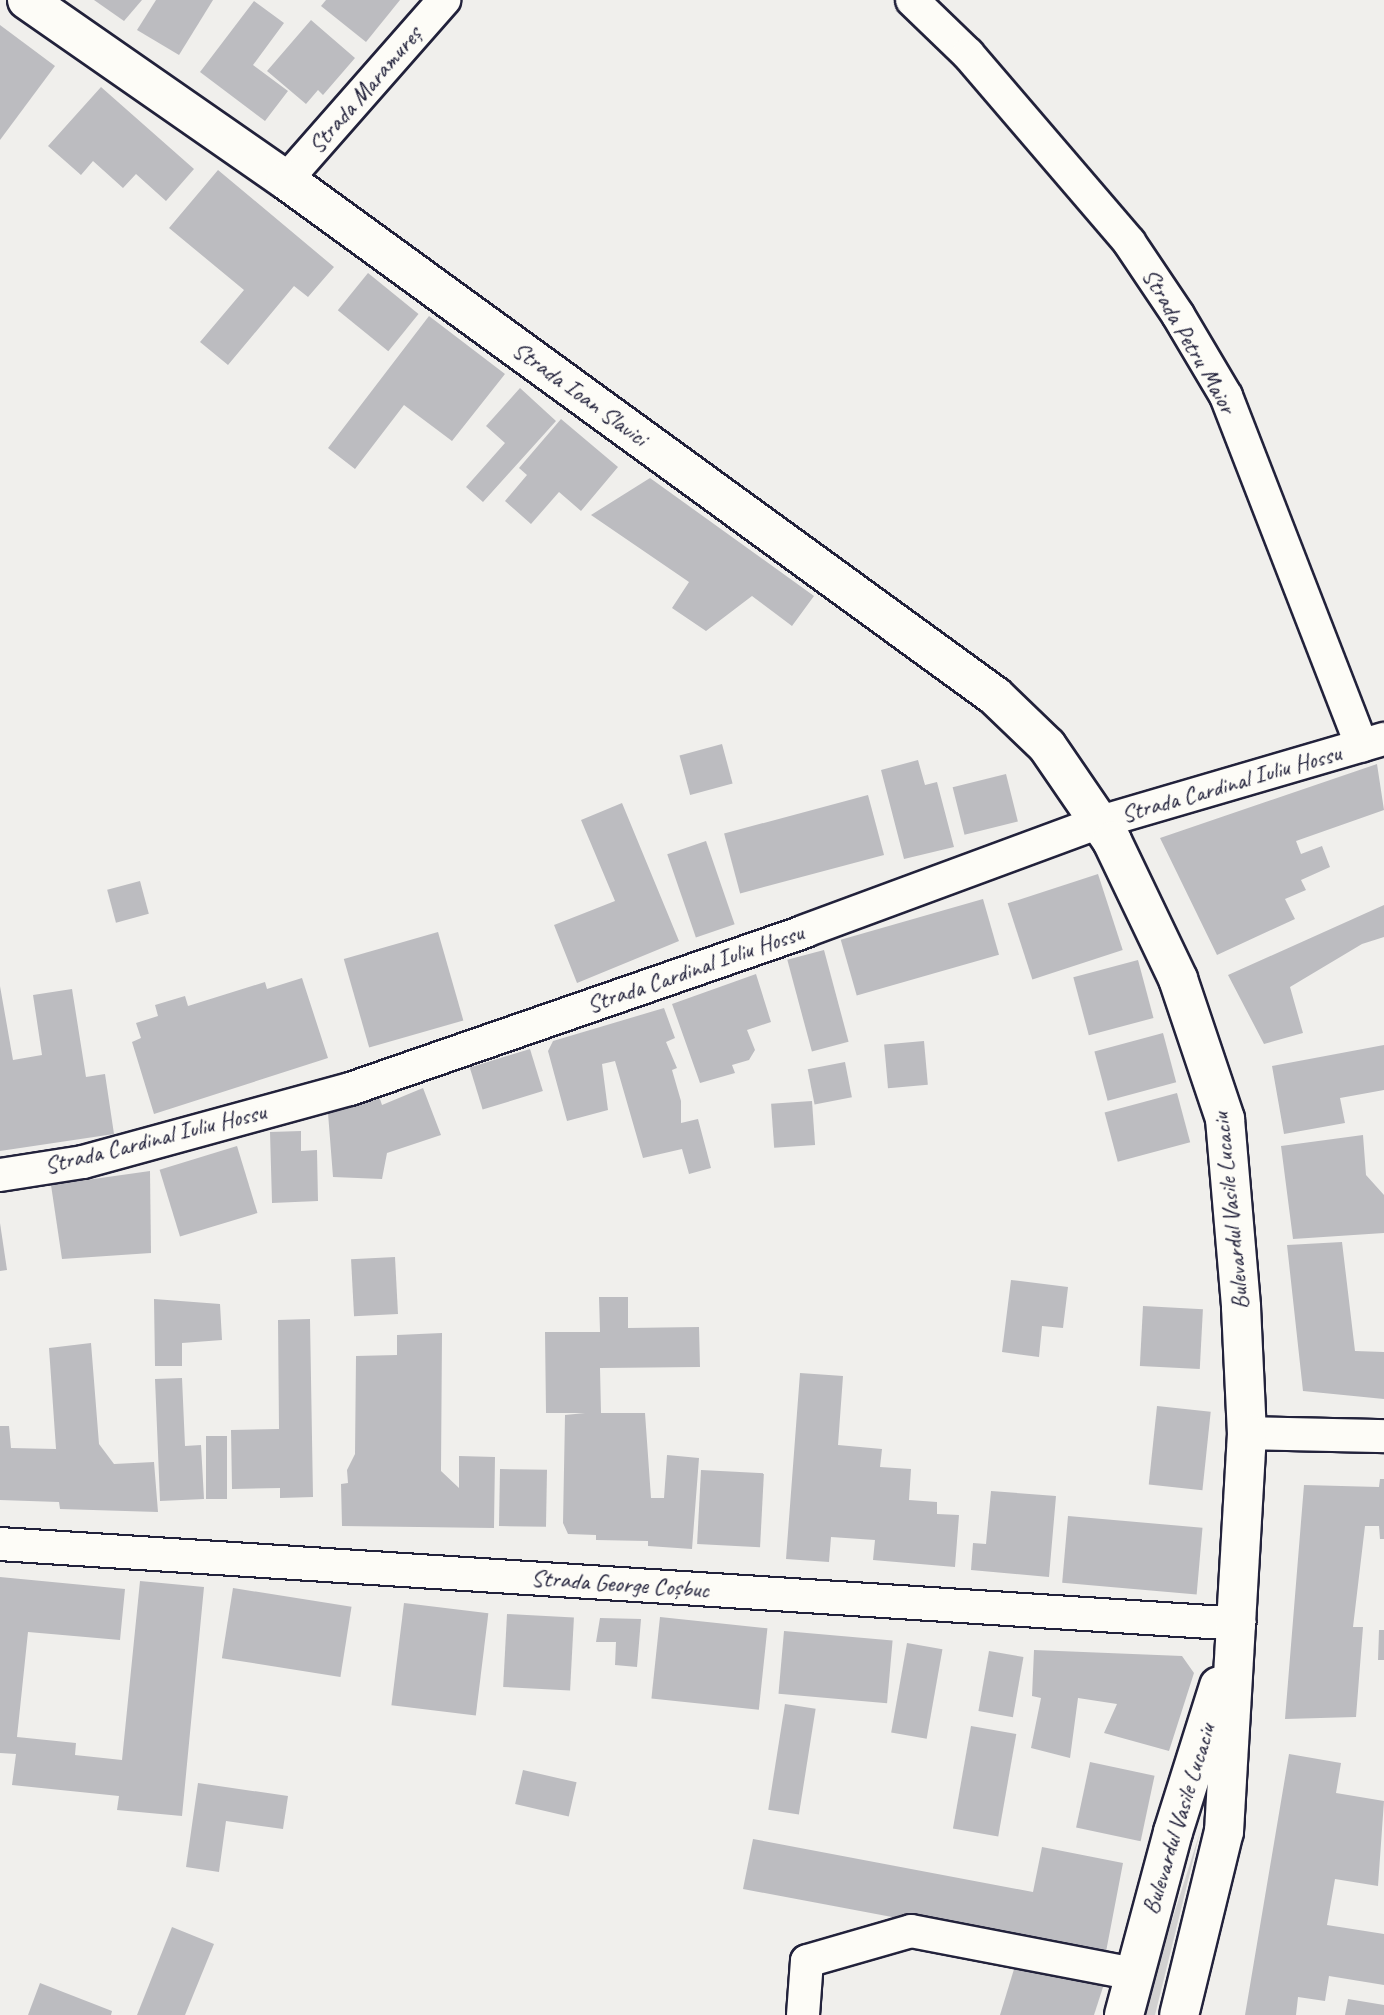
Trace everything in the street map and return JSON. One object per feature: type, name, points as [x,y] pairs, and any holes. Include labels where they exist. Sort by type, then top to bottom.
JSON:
[{"type":"main road","name":"Strada Ioan Slavici","points":[[27,0],[286,180],[995,696],[1048,746],[1100,822]]},
{"type":"main road","name":"Bulevardul Vasile Lucaciu","points":[[1100,822],[1178,979],[1225,1119],[1247,1433],[1239,1624],[1224,1832],[1180,2015]]},
{"type":"main road","name":"Bulevardul Vasile Lucaciu","points":[[1124,2015],[1172,1832],[1239,1624]]},
{"type":"street","name":"Strada Maramureș","points":[[286,180],[444,0]]},
{"type":"street","name":"Strada Petru Maior","points":[[912,0],[968,54],[1129,242],[1178,315],[1226,396],[1373,742]]},
{"type":"street","name":"Strada Cardinal Iuliu Hossu","points":[[0,1175],[83,1162],[350,1089],[805,931],[1100,822],[1373,742]]},
{"type":"street","points":[[1247,1433],[1384,1436]]},
{"type":"street","name":"Strada George Coșbuc","points":[[0,1544],[1239,1624]]},
{"type":"street","points":[[803,2015],[807,1961],[911,1931],[1135,1974]]},
{"type":"shaded area","points":[[1200,1832],[1155,2015],[1142,2015]]},
{"type":"building","points":[[94,0],[142,0],[124,21]]},
{"type":"building","points":[[156,0],[213,0],[179,55],[137,30]]},
{"type":"building","points":[[326,0],[400,0],[366,42],[321,6]]},
{"type":"building","points":[[254,1],[284,23],[253,65],[288,91],[265,121],[200,72]]},
{"type":"building","points":[[311,20],[355,58],[323,95],[318,90],[306,104],[267,71]]},
{"type":"building","points":[[0,25],[55,66],[0,140]]},
{"type":"building","points":[[101,87],[194,169],[166,201],[136,174],[123,188],[93,161],[81,175],[48,146]]},
{"type":"building","points":[[218,170],[334,267],[308,297],[294,286],[228,365],[200,342],[244,290],[169,228]]},
{"type":"building","points":[[368,273],[419,314],[388,351],[338,310]]},
{"type":"building","points":[[429,316],[505,374],[452,441],[404,405],[355,469],[328,448]]},
{"type":"building","points":[[520,388],[556,421],[483,502],[466,487],[505,443],[486,426]]},
{"type":"building","points":[[561,419],[618,467],[581,511],[559,492],[531,524],[505,501],[527,475],[519,468]]},
{"type":"building","points":[[650,478],[814,596],[792,626],[752,596],[706,631],[672,608],[689,582],[591,515]]},
{"type":"building","points":[[722,744],[733,784],[690,795],[679,755]]},
{"type":"building","points":[[918,760],[925,785],[937,782],[954,847],[904,859],[881,770]]},
{"type":"building","points":[[1377,764],[1384,810],[1296,841],[1301,854],[1322,846],[1330,867],[1301,880],[1306,890],[1285,899],[1295,919],[1217,955],[1160,838]]},
{"type":"building","points":[[1006,774],[1018,822],[964,835],[953,787]]},
{"type":"building","points":[[868,795],[884,855],[740,893],[724,834]]},
{"type":"building","points":[[622,803],[679,941],[577,983],[554,925],[615,901],[581,820]]},
{"type":"building","points":[[706,841],[735,924],[696,938],[667,854]]},
{"type":"building","points":[[1098,874],[1123,950],[1032,979],[1008,903]]},
{"type":"building","points":[[140,881],[149,914],[116,923],[107,890]]},
{"type":"building","points":[[983,899],[999,955],[857,996],[841,940]]},
{"type":"building","points":[[1384,905],[1384,937],[1362,944],[1290,987],[1303,1033],[1264,1044],[1228,975]]},
{"type":"building","points":[[438,932],[463,1020],[369,1047],[344,959]]},
{"type":"building","points":[[824,950],[849,1042],[812,1052],[787,960]]},
{"type":"building","points":[[1138,960],[1154,1018],[1089,1035],[1073,977]]},
{"type":"building","points":[[756,974],[771,1022],[747,1030],[755,1050],[749,1060],[732,1065],[735,1073],[700,1083],[672,1004]]},
{"type":"building","points":[[302,978],[328,1058],[154,1114],[132,1042],[141,1038],[136,1023],[158,1016],[155,1005],[185,996],[188,1006],[265,982],[267,989]]},
{"type":"building","points":[[0,986],[13,1060],[42,1055],[33,995],[72,989],[86,1077],[105,1074],[114,1134],[0,1151]]},
{"type":"building","points":[[664,1008],[675,1038],[666,1042],[677,1068],[672,1070],[681,1101],[681,1123],[698,1119],[711,1168],[689,1174],[682,1149],[643,1158],[615,1061],[602,1064],[608,1110],[567,1121],[548,1051],[553,1041]]},
{"type":"building","points":[[1163,1033],[1176,1082],[1108,1101],[1094,1051]]},
{"type":"building","points":[[924,1041],[928,1085],[888,1088],[884,1044]]},
{"type":"building","points":[[1384,1045],[1384,1090],[1340,1098],[1345,1123],[1284,1134],[1272,1066]]},
{"type":"building","points":[[530,1049],[543,1091],[483,1109],[470,1067]]},
{"type":"building","points":[[845,1062],[852,1097],[815,1105],[808,1069]]},
{"type":"building","points":[[423,1088],[441,1135],[387,1153],[382,1179],[333,1177],[328,1113],[379,1096],[382,1105]]},
{"type":"building","points":[[1177,1093],[1190,1142],[1118,1162],[1105,1112]]},
{"type":"building","points":[[812,1101],[815,1145],[774,1148],[771,1104]]},
{"type":"building","points":[[301,1131],[301,1151],[317,1150],[318,1201],[272,1203],[270,1132]]},
{"type":"building","points":[[1363,1135],[1366,1175],[1384,1195],[1384,1233],[1293,1239],[1281,1146]]},
{"type":"building","points":[[237,1146],[257,1213],[180,1237],[160,1170]]},
{"type":"building","points":[[150,1171],[151,1253],[62,1259],[51,1185]]},
{"type":"building","points":[[0,1223],[7,1270],[0,1271]]},
{"type":"building","points":[[1342,1242],[1355,1351],[1384,1352],[1384,1399],[1303,1391],[1287,1245]]},
{"type":"building","points":[[395,1257],[398,1314],[354,1316],[351,1259]]},
{"type":"building","points":[[1011,1280],[1068,1287],[1063,1328],[1042,1326],[1039,1357],[1002,1352]]},
{"type":"building","points":[[599,1297],[628,1297],[628,1328],[699,1327],[700,1367],[600,1368],[601,1413],[645,1413],[651,1498],[664,1498],[667,1455],[699,1458],[692,1549],[648,1546],[648,1541],[596,1540],[596,1535],[568,1534],[563,1523],[565,1415],[585,1413],[546,1413],[545,1332],[600,1332]]},
{"type":"building","points":[[154,1299],[220,1304],[222,1340],[182,1343],[182,1366],[155,1366]]},
{"type":"building","points":[[1143,1306],[1203,1309],[1200,1369],[1140,1366]]},
{"type":"building","points":[[310,1319],[313,1497],[280,1498],[280,1488],[232,1489],[231,1430],[279,1429],[278,1320]]},
{"type":"building","points":[[442,1333],[441,1471],[459,1488],[459,1456],[495,1457],[494,1528],[342,1526],[341,1484],[348,1483],[347,1470],[355,1454],[356,1356],[397,1355],[397,1335]]},
{"type":"building","points":[[91,1343],[99,1444],[114,1464],[154,1462],[158,1512],[60,1509],[59,1502],[0,1500],[0,1426],[9,1426],[11,1448],[56,1449],[49,1348]]},
{"type":"building","points":[[800,1373],[843,1376],[838,1445],[882,1449],[880,1467],[911,1469],[909,1500],[937,1502],[937,1514],[959,1515],[955,1567],[873,1560],[875,1540],[831,1537],[829,1562],[786,1559]]},
{"type":"building","points":[[182,1378],[185,1446],[201,1445],[204,1499],[160,1501],[155,1379]]},
{"type":"building","points":[[1157,1406],[1211,1412],[1202,1490],[1149,1485]]},
{"type":"building","points":[[206,1436],[227,1436],[227,1499],[206,1499]]},
{"type":"building","points":[[500,1469],[547,1470],[546,1527],[499,1526]]},
{"type":"building","points":[[701,1470],[764,1473],[760,1547],[697,1544]]},
{"type":"building","points":[[1380,1479],[1384,1479],[1384,1539],[1380,1539],[1379,1526],[1365,1526],[1353,1627],[1363,1627],[1356,1717],[1285,1719],[1304,1485],[1379,1487]]},
{"type":"building","points":[[991,1491],[1056,1496],[1049,1577],[971,1570],[973,1543],[986,1544]]},
{"type":"building","points":[[1068,1516],[1202,1528],[1197,1595],[1062,1583]]},
{"type":"building","points":[[0,1577],[125,1589],[120,1640],[28,1632],[17,1737],[76,1743],[75,1755],[122,1760],[140,1581],[204,1587],[182,1816],[117,1810],[119,1796],[12,1785],[16,1754],[0,1753]]},
{"type":"building","points":[[233,1588],[352,1607],[340,1677],[222,1658]]},
{"type":"building","points":[[404,1603],[488,1613],[476,1716],[391,1705]]},
{"type":"building","points":[[507,1614],[574,1618],[570,1690],[503,1687]]},
{"type":"building","points":[[660,1617],[767,1628],[759,1710],[651,1699]]},
{"type":"building","points":[[600,1618],[641,1619],[637,1667],[615,1665],[616,1642],[596,1642]]},
{"type":"building","points":[[1379,1630],[1384,1630],[1384,1660],[1378,1660]]},
{"type":"building","points":[[784,1631],[893,1640],[887,1703],[779,1694]]},
{"type":"building","points":[[907,1643],[942,1649],[927,1739],[891,1733]]},
{"type":"building","points":[[1034,1650],[1182,1656],[1194,1673],[1169,1751],[1104,1733],[1117,1704],[1078,1698],[1070,1758],[1031,1748],[1041,1698],[1032,1696]]},
{"type":"building","points":[[989,1651],[1023,1657],[1013,1717],[978,1711]]},
{"type":"building","points":[[785,1704],[816,1709],[799,1815],[768,1810]]},
{"type":"building","points":[[971,1726],[1016,1734],[998,1836],[953,1828]]},
{"type":"building","points":[[1289,1754],[1341,1763],[1336,1793],[1384,1801],[1378,1886],[1335,1879],[1327,1925],[1384,1934],[1384,1985],[1329,1976],[1325,2001],[1298,1997],[1296,2015],[1245,2015]]},
{"type":"building","points":[[1090,1762],[1155,1776],[1141,1841],[1076,1828]]},
{"type":"building","points":[[523,1770],[577,1782],[569,1816],[515,1804]]},
{"type":"building","points":[[198,1783],[288,1796],[283,1829],[226,1821],[219,1872],[186,1867]]},
{"type":"building","points":[[753,1839],[1033,1892],[1042,1847],[1123,1863],[1105,1957],[743,1889]]},
{"type":"building","points":[[172,1927],[214,1944],[185,2015],[137,2015]]},
{"type":"building","points":[[1018,1956],[1104,1984],[1094,2015],[1000,2015]]},
{"type":"building","points":[[40,1983],[112,2011],[111,2015],[28,2015]]},
{"type":"building","points":[[1348,1999],[1384,2005],[1384,2015],[1345,2015]]}]
